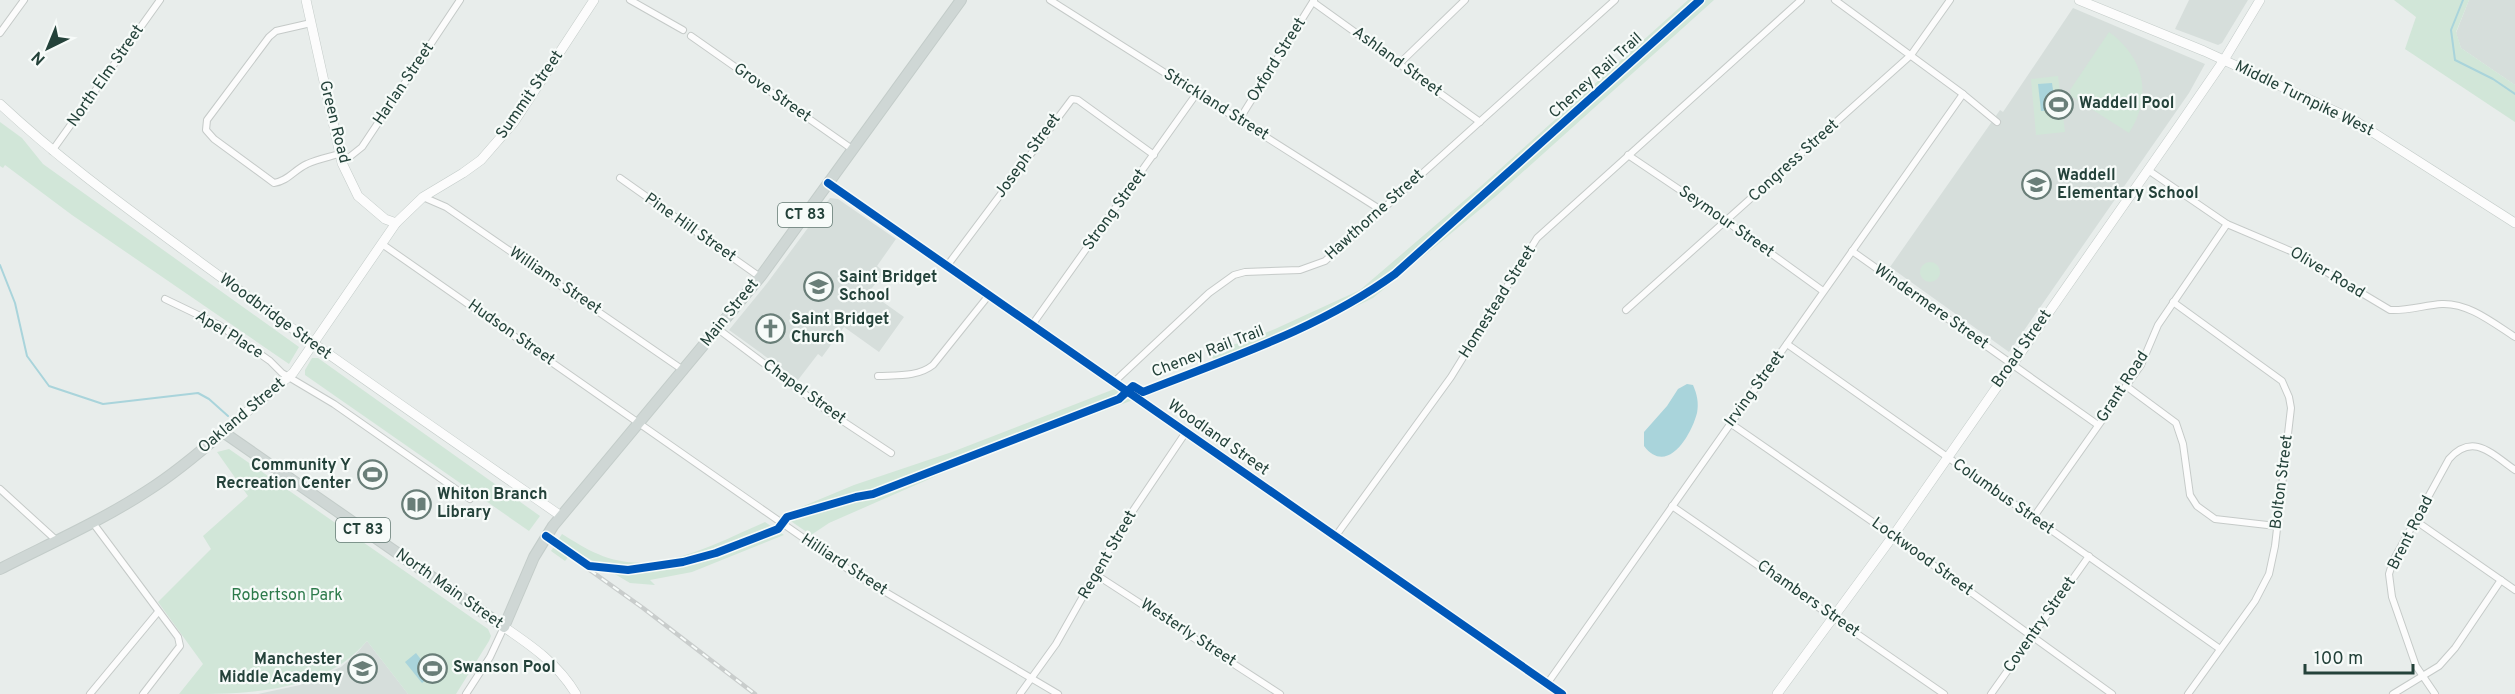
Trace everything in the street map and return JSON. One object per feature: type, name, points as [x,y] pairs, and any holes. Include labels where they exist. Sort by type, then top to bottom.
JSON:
[{"type":"main road","name":"Main Street","points":[[504,627],[535,555],[561,516],[760,277],[961,0]]},
{"type":"main road","name":"Oakland Street","points":[[0,569],[93,523],[147,491],[183,466],[224,432]]},
{"type":"main road","name":"North Main Street","points":[[224,432],[504,627]]},
{"type":"street","points":[[0,33],[24,0]]},
{"type":"street","name":"North Elm Street","points":[[52,152],[160,0]]},
{"type":"street","name":"Harlan Street","points":[[341,158],[362,147],[460,0]]},
{"type":"street","name":"Summit Street","points":[[423,197],[463,173],[500,141],[594,0]]},
{"type":"street","points":[[630,0],[683,30]]},
{"type":"street","name":"Strickland Street","points":[[1050,0],[1381,210]]},
{"type":"street","points":[[1400,63],[1465,0]]},
{"type":"street","name":"Hawthorne Street","points":[[1114,382],[1223,281],[1245,272],[1300,270],[1325,261],[1615,0]]},
{"type":"street","name":"Homestead Street","points":[[1335,537],[1451,377],[1537,238],[1801,0]]},
{"type":"street","points":[[1835,0],[1963,94],[1996,122]]},
{"type":"street","name":"Congress Street","points":[[1626,310],[1911,55],[1950,0]]},
{"type":"street","name":"Middle Turnpike West","points":[[2079,0],[2224,60],[2352,119],[2515,224]]},
{"type":"street","name":"Broad Street","points":[[1777,694],[1893,536],[2148,170],[2224,60],[2260,0]]},
{"type":"street","name":"Green Road","points":[[309,1],[311,23],[341,158],[358,196],[385,219],[396,223]]},
{"type":"street","name":"Ashland Street","points":[[1314,1],[1480,122]]},
{"type":"street","name":"Oxford Street","points":[[1239,120],[1314,1]]},
{"type":"street","points":[[311,23],[276,31],[268,37],[207,120],[206,130],[214,139],[274,183],[285,181],[296,170],[309,163],[341,158]]},
{"type":"street","name":"Grove Street","points":[[691,36],[852,150]]},
{"type":"street","name":"Strong Street","points":[[1032,325],[1197,93]]},
{"type":"street","name":"Irving Street","points":[[1547,684],[1963,94]]},
{"type":"street","name":"Joseph Street","points":[[947,266],[1072,99],[1078,100],[1154,155]]},
{"type":"street","name":"Woodbridge Street","points":[[0,104],[52,152],[312,344],[561,516]]},
{"type":"street","name":"Seymour Street","points":[[1628,155],[1726,221],[1823,291]]},
{"type":"street","name":"Oliver Road","points":[[2148,170],[2227,224],[2293,252],[2390,310],[2442,304],[2459,306],[2476,313],[2515,337]]},
{"type":"street","name":"Pine Hill Street","points":[[620,178],[760,277]]},
{"type":"street","name":"Woodland Street","points":[[828,183],[1562,694]]},
{"type":"street","name":"Oakland Street","points":[[224,432],[289,377],[396,223],[423,197]]},
{"type":"street","name":"Williams Street","points":[[423,197],[446,207],[683,370]]},
{"type":"street","name":"Grant Road","points":[[2033,518],[2141,365],[2158,325],[2227,224]]},
{"type":"street","name":"Hudson Street","points":[[382,244],[639,422]]},
{"type":"street","name":"Windermere Street","points":[[1852,251],[2098,425]]},
{"type":"street","points":[[878,376],[914,374],[927,370],[989,295]]},
{"type":"street","name":"Apel Place","points":[[165,299],[219,325],[289,377],[334,405],[470,499]]},
{"type":"street","name":"Bolton Street","points":[[2173,302],[2268,369],[2286,388],[2291,408],[2272,561],[2264,587],[2188,694]]},
{"type":"street","name":"Chapel Street","points":[[718,329],[826,410],[891,453]]},
{"type":"street","name":"Columbus Street","points":[[1787,344],[2220,649]]},
{"type":"street","points":[[2126,386],[2176,423],[2181,432],[2190,495],[2197,506],[2215,519],[2277,526]]},
{"type":"street","name":"Hilliard Street","points":[[639,422],[855,574],[1058,694]]},
{"type":"street","name":"Lockwood Street","points":[[1730,423],[1893,536],[2112,694]]},
{"type":"street","name":"Regent Street","points":[[1020,694],[1056,644],[1124,524],[1186,432]]},
{"type":"street","name":"Brent Road","points":[[2435,694],[2421,676],[2389,585],[2389,574],[2393,561],[2457,450],[2464,446],[2474,445],[2483,448],[2515,470]]},
{"type":"street","points":[[0,489],[56,540]]},
{"type":"street","name":"Chambers Street","points":[[1672,506],[1944,694]]},
{"type":"street","points":[[2416,521],[2515,590]]},
{"type":"street","points":[[93,523],[178,637],[180,646],[143,694]]},
{"type":"street","name":"Coventry Street","points":[[1991,694],[2089,556]]},
{"type":"street","name":"Westerly Street","points":[[1095,574],[1280,694]]},
{"type":"street","points":[[2393,694],[2439,666],[2455,648],[2501,580]]},
{"type":"street","points":[[90,694],[158,612]]},
{"type":"street","points":[[466,694],[490,657],[504,627]]},
{"type":"street","name":"North Main Street","points":[[504,627],[546,657],[565,676],[576,694]]},
{"type":"shaded area","points":[[2189,0],[2248,0],[2222,43],[2218,45],[2175,29]]},
{"type":"shaded area","points":[[2469,0],[2515,0],[2515,85],[2461,48],[2456,33]]},
{"type":"shaded area","name":"Waddell Elementary School","points":[[2073,8],[2205,64],[2189,93],[2009,352],[1890,267],[2000,110],[2003,112]]},
{"type":"shaded area","name":"Saint Bridget School","points":[[830,198],[838,199],[896,239],[877,266],[884,272],[869,292],[904,317],[879,352],[844,327],[822,357],[818,354],[798,380],[729,330],[768,282]]},
{"type":"shaded area","name":"Manchester Middle Academy","points":[[367,641],[408,694],[258,694],[300,685],[341,667]]},
{"type":"green space","points":[[1688,0],[1714,0],[1495,197],[1373,298],[1280,343],[1220,365],[1209,354],[1275,329],[1360,290],[1480,187]]},
{"type":"green space","points":[[2394,0],[2469,0],[2456,32],[2461,48],[2515,85],[2515,122],[2405,49],[2416,17]]},
{"type":"green space","points":[[2109,32],[2130,53],[2141,78],[2141,105],[2129,133],[2071,96],[2070,90]]},
{"type":"green space","name":"Waddell Pool","points":[[2058,76],[2065,132],[2036,135],[2031,79]]},
{"type":"green space","points":[[0,122],[22,138],[43,164],[299,347],[289,364],[72,215],[5,165],[3,168],[0,166]]},
{"type":"green space","points":[[1930,262],[1937,265],[1940,272],[1937,279],[1930,282],[1923,279],[1920,272],[1923,265]]},
{"type":"green space","points":[[312,358],[318,358],[540,516],[529,531],[305,375],[305,370]]},
{"type":"green space","points":[[1117,388],[1133,400],[968,462],[829,523],[811,535],[782,515],[854,485],[952,452]]},
{"type":"green space","name":"Robertson Park","points":[[229,449],[488,629],[491,636],[489,641],[456,694],[408,694],[367,641],[349,658],[328,672],[305,681],[256,691],[179,694],[203,664],[158,602],[211,549],[203,536],[248,496],[217,452]]},
{"type":"green space","points":[[765,522],[784,535],[692,572],[650,580],[655,585],[630,583],[574,550],[565,561],[551,551],[562,534],[593,552],[619,561],[641,563],[662,561],[705,548]]},
{"type":"water","points":[[2052,83],[2056,110],[2041,111],[2038,84]]},
{"type":"water","points":[[1687,384],[1693,385],[1697,395],[1697,413],[1694,422],[1677,449],[1661,457],[1653,454],[1644,446],[1644,432],[1667,406],[1678,389]]},
{"type":"water","points":[[416,653],[433,675],[422,683],[405,662]]},
{"type":"waterway","points":[[2463,0],[2451,30],[2455,60],[2493,79],[2515,94]]},
{"type":"waterway","points":[[0,265],[15,303],[27,356],[49,386],[103,404],[198,393],[209,399],[228,416]]},
{"type":"railway","points":[[556,546],[643,608],[755,694]]},
{"type":"cycle path","name":"Cheney Rail Trail","points":[[546,536],[589,566],[628,570],[683,562],[716,553],[778,529],[787,517],[873,494],[1119,399],[1133,386],[1143,392],[1305,327],[1336,311],[1395,274],[1700,0]]},
{"type":"cycle path","points":[[828,183],[1562,694]]},
{"type":"place","name":"Waddell Pool","points":[[2058,104]]},
{"type":"place","name":"Waddell Elementary School","points":[[2036,185]]},
{"type":"place","name":"Saint Bridget School","points":[[818,287]]},
{"type":"place","name":"Saint Bridget Church","points":[[770,329]]},
{"type":"place","name":"Community Y Recreation Center","points":[[372,475]]},
{"type":"place","name":"Whiton Branch Library","points":[[416,504]]},
{"type":"place","name":"Swanson Pool","points":[[432,668]]},
{"type":"place","name":"Manchester Middle Academy","points":[[363,669]]}]
